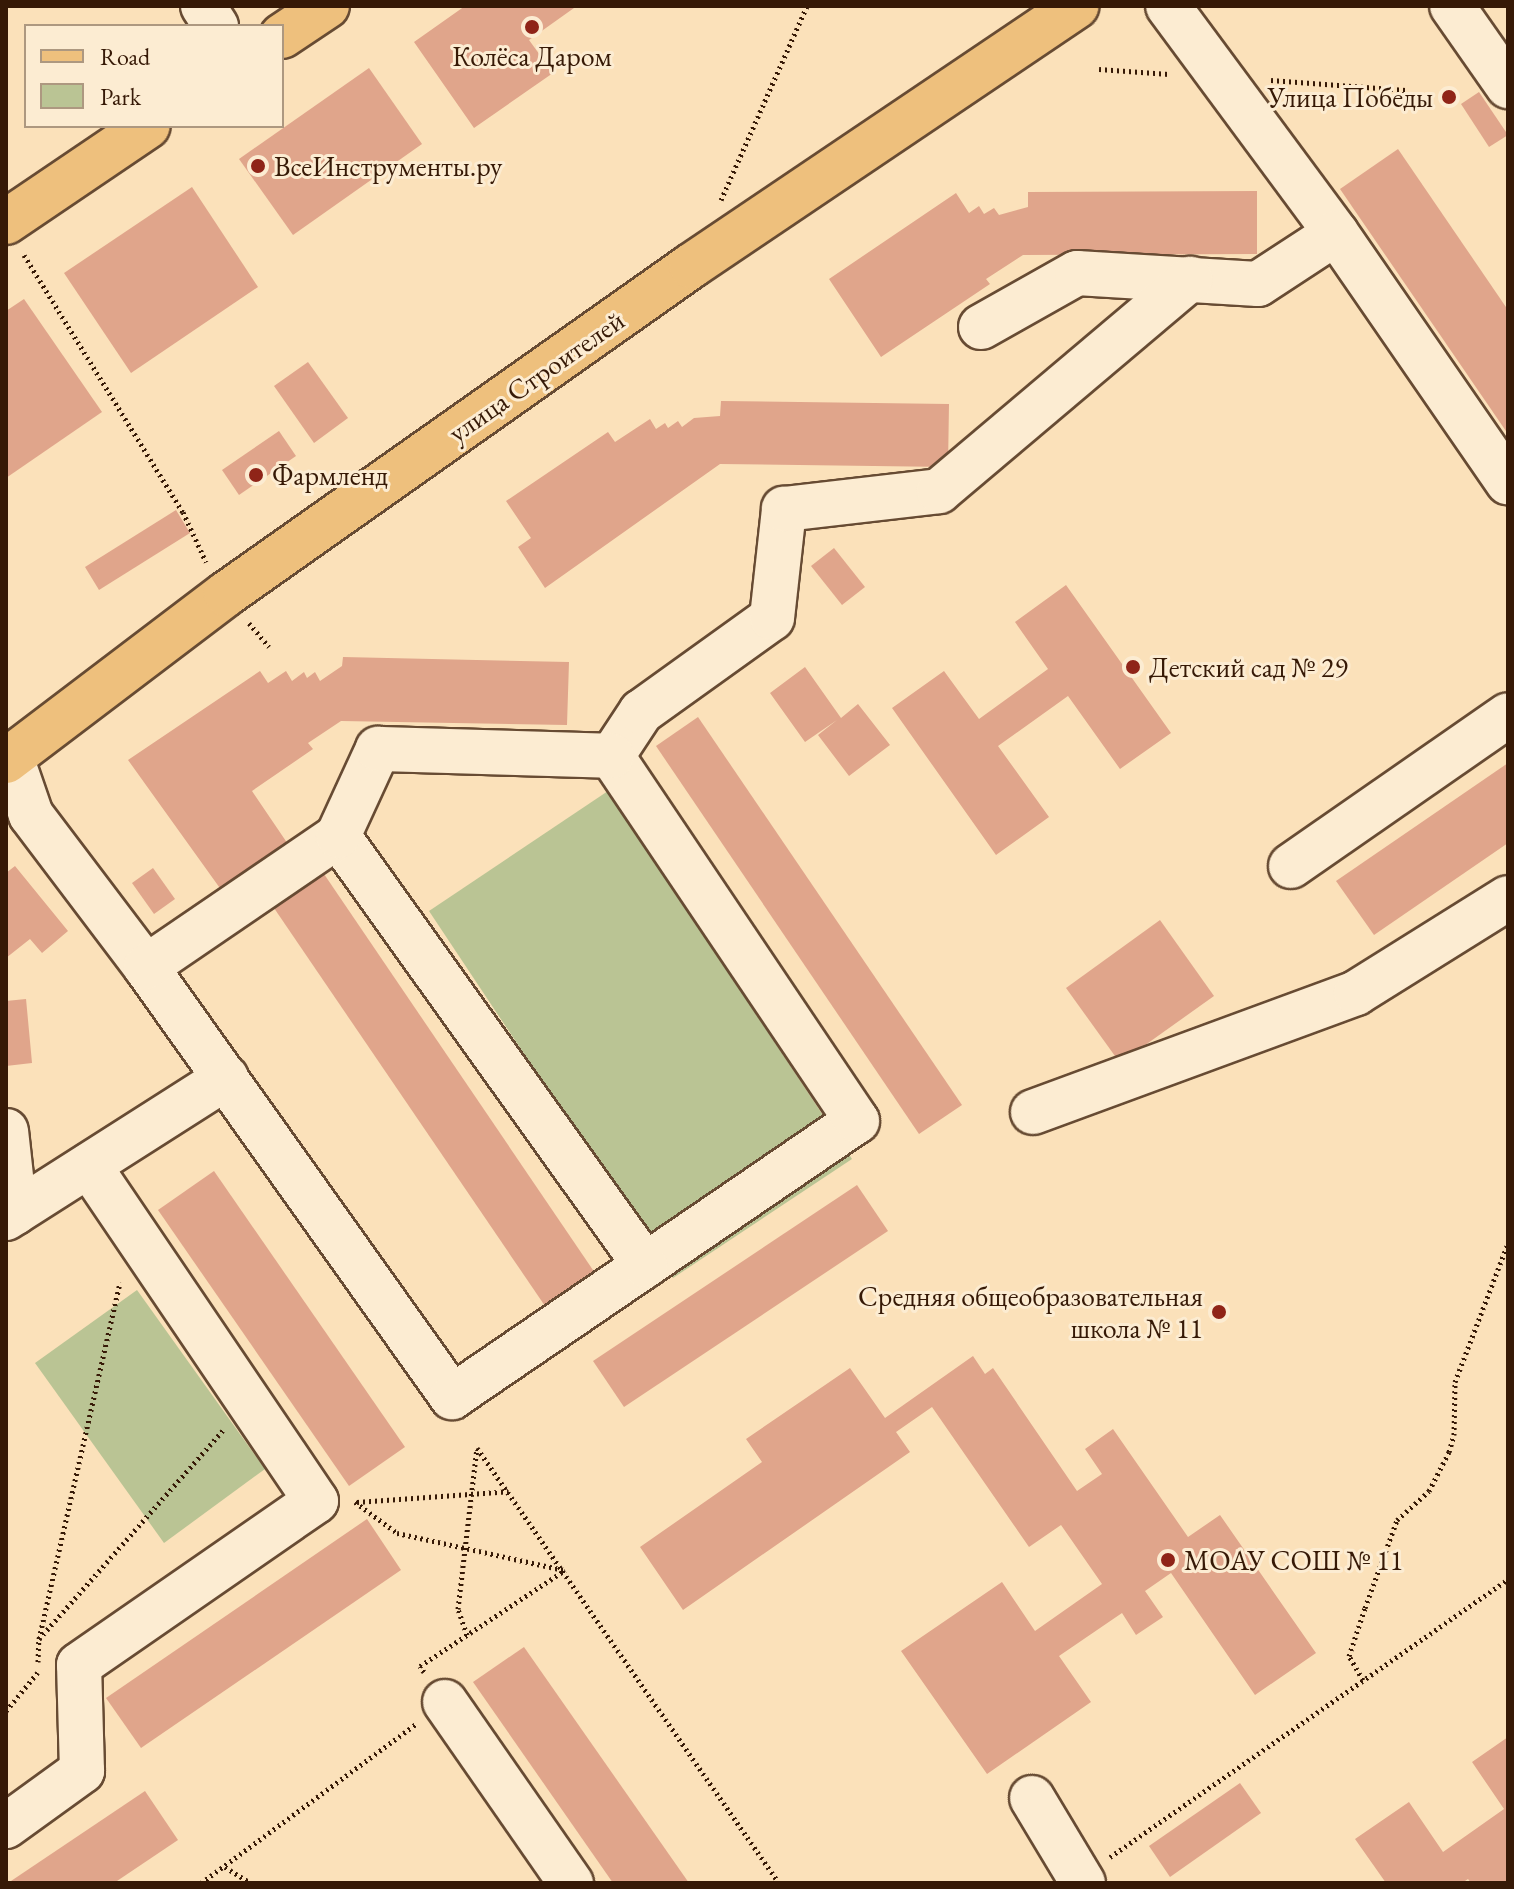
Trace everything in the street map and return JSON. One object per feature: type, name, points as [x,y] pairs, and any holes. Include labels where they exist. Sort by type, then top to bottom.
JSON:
[{"type":"main road","points":[[284,35],[327,6]]},
{"type":"main road","name":"улица Строителей","points":[[9,759],[226,594],[691,266],[1076,6]]},
{"type":"main road","points":[[14,237],[146,128]]},
{"type":"street","points":[[203,6],[215,24]]},
{"type":"street","points":[[1168,6],[1336,233],[1508,482]]},
{"type":"street","points":[[1452,6],[1508,86]]},
{"type":"street","points":[[981,327],[1077,273],[1258,284],[1336,233]]},
{"type":"street","points":[[612,756],[641,712],[772,618],[784,509],[939,491],[1190,279]]},
{"type":"street","points":[[1291,866],[1508,715]]},
{"type":"street","points":[[146,967],[338,836],[378,749],[612,756]]},
{"type":"street","points":[[9,759],[31,815],[146,967],[452,1397],[857,1121],[612,756]]},
{"type":"street","points":[[338,836],[645,1265]]},
{"type":"street","points":[[1033,1112],[1356,993],[1508,898]]},
{"type":"street","points":[[6,1131],[10,1216],[226,1078]]},
{"type":"street","points":[[6,1826],[82,1771],[79,1665],[335,1502],[250,1405],[89,1166]]},
{"type":"street","points":[[445,1702],[571,1883]]},
{"type":"street","points":[[1032,1798],[1085,1876]]},
{"type":"path","points":[[717,209],[807,6]]},
{"type":"path","points":[[14,237],[164,481],[226,594],[269,647]]},
{"type":"path","points":[[6,1711],[38,1676],[39,1639],[110,1333],[129,1224]]},
{"type":"path","points":[[1363,1680],[1349,1656],[1397,1520],[1429,1491],[1449,1452],[1454,1435],[1455,1382],[1508,1243]]},
{"type":"path","points":[[39,1639],[250,1405]]},
{"type":"path","points":[[467,1635],[458,1609],[477,1448],[565,1570],[779,1883]]},
{"type":"path","points":[[335,1502],[471,1498],[509,1491]]},
{"type":"path","points":[[335,1502],[397,1533],[565,1570]]},
{"type":"path","points":[[420,1666],[565,1570]]},
{"type":"path","points":[[1085,1876],[1508,1579]]},
{"type":"path","points":[[201,1883],[445,1702]]},
{"type":"path","points":[[225,1867],[251,1883]]},
{"type":"green space","points":[[608,791],[852,1159],[673,1278],[429,911]]},
{"type":"green space","points":[[137,1290],[265,1469],[164,1543],[35,1363]]},
{"type":"building","points":[[465,6],[574,8],[529,40],[553,73],[474,128],[414,42]]},
{"type":"building","points":[[369,68],[422,144],[293,235],[239,159]]},
{"type":"building","points":[[1479,92],[1508,135],[1489,147],[1461,104]]},
{"type":"building","points":[[1398,149],[1508,310],[1508,434],[1340,189]]},
{"type":"building","points":[[192,187],[258,287],[131,373],[64,273]]},
{"type":"building","points":[[1257,191],[1257,254],[1023,255],[986,279],[990,284],[881,357],[829,279],[956,193],[969,213],[979,206],[984,214],[994,208],[999,215],[1028,207],[1028,192]]},
{"type":"building","points":[[24,299],[102,412],[6,478],[6,311]]},
{"type":"building","points":[[308,362],[348,418],[314,443],[274,386]]},
{"type":"building","points":[[721,401],[949,404],[948,467],[720,464],[545,588],[518,547],[531,538],[506,501],[608,432],[615,442],[650,419],[656,429],[665,423],[668,428],[678,421],[682,427],[694,418],[720,416]]},
{"type":"building","points":[[279,431],[296,456],[239,495],[222,470]]},
{"type":"building","points":[[176,510],[190,533],[99,590],[85,567]]},
{"type":"building","points":[[834,548],[865,587],[842,605],[811,566]]},
{"type":"building","points":[[1066,585],[1171,733],[1120,769],[1068,696],[998,746],[1049,817],[996,855],[892,708],[944,671],[979,719],[1048,669],[1015,622]]},
{"type":"building","points":[[343,657],[569,662],[567,725],[341,721],[308,743],[313,749],[252,791],[294,853],[227,898],[128,760],[260,671],[268,683],[286,671],[292,681],[304,672],[307,678],[315,672],[320,681],[342,666]]},
{"type":"building","points":[[805,667],[841,718],[858,704],[890,745],[849,776],[818,735],[837,720],[805,742],[770,693]]},
{"type":"building","points":[[698,717],[962,1105],[919,1134],[656,746]]},
{"type":"building","points":[[1508,763],[1508,843],[1374,935],[1336,881]]},
{"type":"building","points":[[15,866],[68,931],[42,953],[30,939],[6,958],[6,873]]},
{"type":"building","points":[[153,868],[175,899],[154,914],[132,883]]},
{"type":"building","points":[[324,874],[595,1273],[545,1306],[274,908]]},
{"type":"building","points":[[1160,920],[1214,996],[1120,1063],[1066,988]]},
{"type":"building","points":[[26,999],[32,1063],[6,1066],[6,1001]]},
{"type":"building","points":[[214,1171],[405,1447],[349,1486],[158,1210]]},
{"type":"building","points":[[857,1185],[888,1231],[624,1407],[593,1361]]},
{"type":"building","name":"МОАУ СОШ № 11","points":[[973,1356],[985,1374],[993,1368],[1077,1491],[1102,1474],[1085,1449],[1113,1429],[1188,1537],[1220,1515],[1316,1653],[1255,1695],[1171,1573],[1145,1591],[1163,1617],[1136,1635],[1122,1613],[1059,1656],[1091,1702],[987,1774],[901,1651],[1002,1582],[1035,1631],[1102,1584],[1061,1525],[1029,1547],[932,1407],[896,1432],[910,1452],[683,1610],[640,1547],[762,1462],[746,1439],[850,1368],[885,1418]]},
{"type":"building","points":[[367,1519],[401,1570],[141,1748],[106,1698]]},
{"type":"building","points":[[524,1647],[689,1883],[613,1883],[473,1682]]},
{"type":"building","points":[[1508,1737],[1508,1883],[1471,1883],[1468,1879],[1462,1883],[1386,1883],[1355,1839],[1409,1802],[1443,1852],[1504,1809],[1472,1762]]},
{"type":"building","points":[[1240,1783],[1261,1813],[1170,1877],[1149,1846]]},
{"type":"building","points":[[145,1791],[178,1840],[114,1883],[8,1883]]},
{"type":"place","name":"Колёса Даром","points":[[532,27]]},
{"type":"place","name":"Улица Победы","points":[[1449,97]]},
{"type":"place","name":"ВсеИнструменты.ру","points":[[258,166]]},
{"type":"place","name":"Фармленд","points":[[256,475]]},
{"type":"place","name":"Детский сад № 29","points":[[1133,667]]},
{"type":"place","name":"Средняя общеобразовательная школа № 11","points":[[1219,1312]]},
{"type":"place","name":"МОАУ СОШ № 11","points":[[1168,1560]]}]
